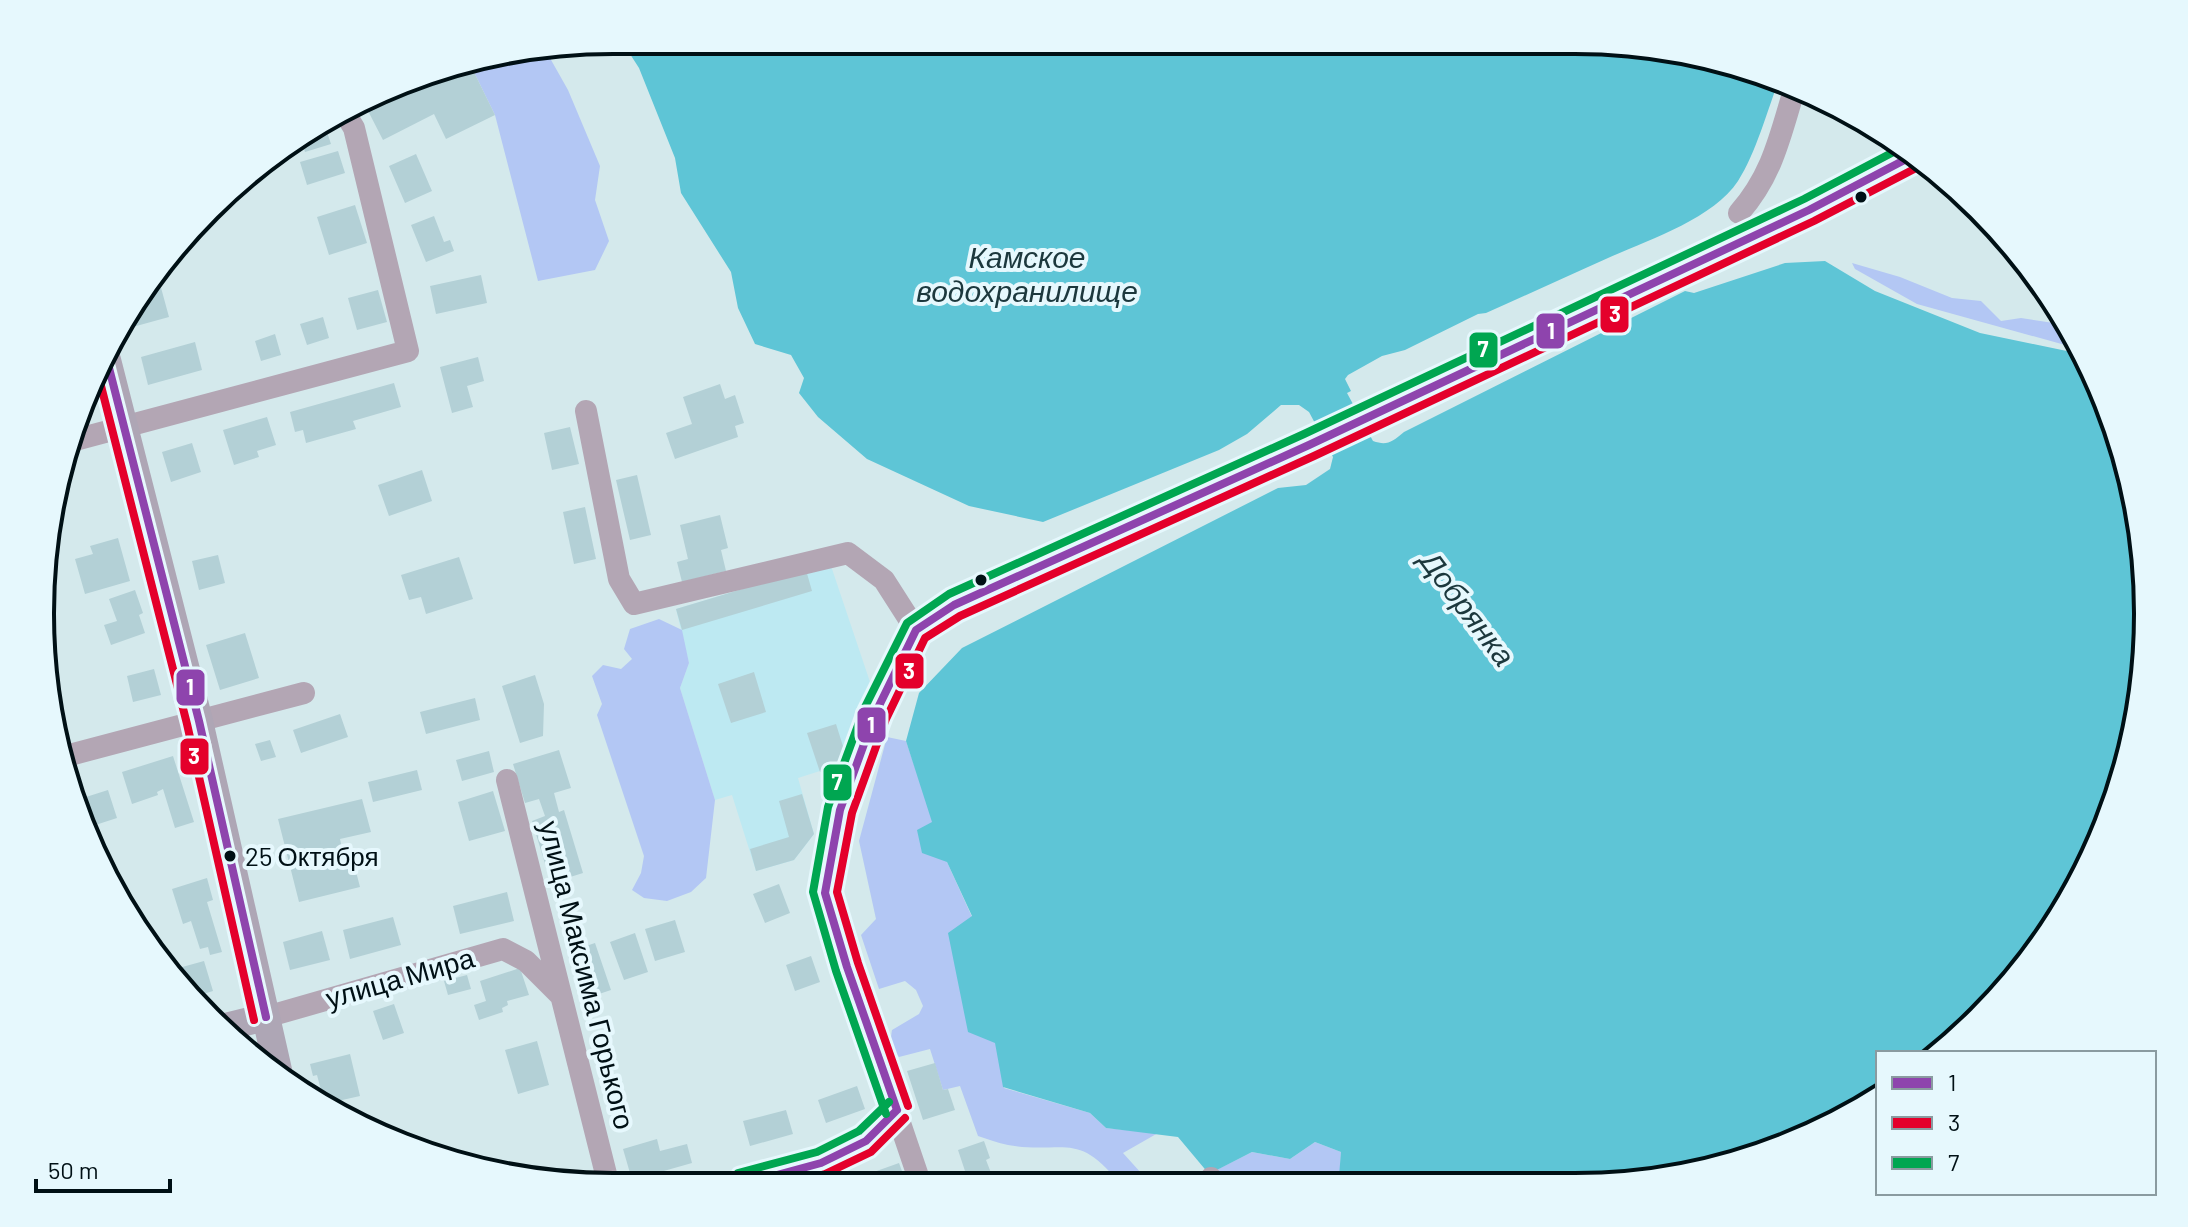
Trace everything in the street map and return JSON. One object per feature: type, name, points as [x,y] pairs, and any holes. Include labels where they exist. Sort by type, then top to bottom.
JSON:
[{"type":"main road","points":[[110,371],[199,721],[275,1059]]},
{"type":"main road","name":"улица Мира","points":[[235,1025],[266,1017]]},
{"type":"street","points":[[1739,213],[1762,185],[1769,171],[1792,98]]},
{"type":"street","points":[[83,438],[408,351],[354,128],[350,121]]},
{"type":"street","points":[[917,1173],[825,893],[840,810],[854,769],[875,714],[916,630],[954,605],[1309,445],[1809,210],[1903,161]]},
{"type":"street","points":[[586,411],[619,579],[634,604],[848,553],[884,580],[916,630]]},
{"type":"street","points":[[72,754],[304,693]]},
{"type":"street","name":"улица Максима Горького","points":[[507,780],[606,1173]]},
{"type":"street","name":"улица Мира","points":[[266,1017],[503,949],[526,961],[561,996]]},
{"type":"street","points":[[785,1173],[821,1163],[866,1141],[897,1110]]},
{"type":"shaded area","points":[[550,58],[568,90],[600,166],[595,200],[609,241],[595,270],[538,281],[495,115],[474,72]]},
{"type":"shaded area","points":[[1852,263],[1900,277],[1952,298],[1981,301],[2001,321],[2021,318],[2052,323],[2065,345],[1917,304],[1855,269]]},
{"type":"shaded area","points":[[830,563],[870,682],[848,762],[798,778],[814,834],[794,860],[756,871],[732,795],[715,800],[680,688],[689,663],[676,609]]},
{"type":"shaded area","points":[[659,619],[682,630],[689,663],[680,688],[715,800],[706,878],[691,892],[667,901],[644,898],[632,890],[641,873],[644,856],[597,715],[602,704],[592,676],[603,665],[621,669],[632,659],[624,649],[630,629]]},
{"type":"shaded area","points":[[887,737],[906,741],[947,862],[972,917],[1004,1088],[1090,1113],[1106,1128],[1158,1133],[1123,1153],[1141,1173],[1110,1173],[1092,1156],[1080,1150],[1008,1145],[978,1136],[960,1086],[943,1090],[930,1049],[899,1057],[891,1042],[892,1030],[919,1014],[923,1006],[916,990],[905,981],[879,989],[861,935],[876,919],[859,841]]},
{"type":"shaded area","points":[[1315,1142],[1341,1152],[1340,1173],[1219,1173],[1218,1169],[1252,1152],[1290,1159]]},
{"type":"water","points":[[630,54],[1574,54],[1611,55],[1684,65],[1775,92],[1744,170],[1738,181],[1713,207],[1660,236],[1478,314],[1405,350],[1382,356],[1348,375],[1345,379],[1351,391],[1347,393],[1373,441],[1389,442],[1685,291],[1694,293],[1785,263],[1825,261],[1875,291],[1980,333],[2068,351],[2091,399],[2115,469],[2129,540],[2134,614],[2129,687],[2115,758],[2091,828],[2059,893],[2040,924],[1995,982],[1943,1034],[1922,1051],[1876,1051],[1876,1085],[1789,1130],[1719,1154],[1684,1162],[1611,1172],[1339,1173],[1341,1152],[1315,1142],[1290,1159],[1252,1152],[1208,1173],[1178,1137],[1106,1128],[1090,1113],[1003,1087],[995,1043],[968,1032],[948,933],[972,916],[947,862],[922,853],[917,830],[932,822],[906,741],[919,693],[962,648],[1278,488],[1306,485],[1330,469],[1333,457],[1309,412],[1299,405],[1281,405],[1247,434],[1219,450],[1043,522],[969,506],[867,459],[818,417],[799,393],[804,378],[791,355],[755,344],[738,308],[731,272],[681,193],[675,158],[639,68]]},
{"type":"building","points":[[474,72],[495,115],[446,139],[434,114],[383,140],[368,111],[434,84]]},
{"type":"building","points":[[327,133],[331,144],[305,152],[304,148]]},
{"type":"building","points":[[338,151],[345,173],[307,185],[300,162]]},
{"type":"building","points":[[416,154],[432,191],[405,203],[389,166]]},
{"type":"building","points":[[355,205],[367,243],[329,255],[317,217]]},
{"type":"building","points":[[434,216],[444,242],[450,240],[454,251],[426,262],[411,225]]},
{"type":"building","points":[[481,275],[487,303],[436,314],[430,286]]},
{"type":"building","points":[[161,286],[169,317],[133,327]]},
{"type":"building","points":[[378,290],[387,322],[357,330],[348,298]]},
{"type":"building","points":[[323,317],[329,338],[307,345],[300,324]]},
{"type":"building","points":[[275,334],[281,355],[261,361],[255,341]]},
{"type":"building","points":[[195,342],[202,370],[148,385],[141,357]]},
{"type":"building","points":[[478,357],[484,381],[467,386],[473,407],[452,413],[440,367]]},
{"type":"building","points":[[394,383],[401,407],[353,421],[356,429],[306,443],[303,430],[295,432],[290,412]]},
{"type":"building","points":[[720,384],[725,399],[735,395],[744,423],[735,426],[738,437],[675,459],[666,433],[692,424],[683,397]]},
{"type":"building","points":[[267,417],[276,445],[257,451],[259,457],[234,465],[223,430]]},
{"type":"building","points":[[570,427],[579,464],[552,470],[544,433]]},
{"type":"building","points":[[192,443],[201,472],[171,482],[162,452]]},
{"type":"building","points":[[422,470],[432,501],[389,516],[378,485]]},
{"type":"building","points":[[637,475],[651,535],[630,540],[616,480]]},
{"type":"building","points":[[585,507],[596,559],[574,564],[563,512]]},
{"type":"building","points":[[720,515],[728,548],[721,550],[726,571],[682,582],[677,562],[688,559],[680,525]]},
{"type":"building","points":[[118,538],[130,581],[85,594],[75,559],[93,554],[90,546]]},
{"type":"building","points":[[218,555],[225,583],[199,590],[192,561]]},
{"type":"building","points":[[459,557],[473,599],[426,614],[421,597],[409,600],[401,575]]},
{"type":"building","points":[[806,570],[812,591],[682,630],[676,609]]},
{"type":"building","points":[[135,590],[143,613],[139,615],[145,633],[111,645],[104,625],[117,621],[109,599]]},
{"type":"building","points":[[245,633],[259,678],[220,690],[206,645]]},
{"type":"building","points":[[154,669],[161,695],[133,702],[127,676]]},
{"type":"building","points":[[754,672],[766,712],[731,723],[718,684]]},
{"type":"building","points":[[535,675],[544,704],[543,736],[520,743],[502,686]]},
{"type":"building","points":[[475,698],[480,720],[426,734],[420,712]]},
{"type":"building","points":[[340,714],[348,737],[301,753],[293,730]]},
{"type":"building","points":[[836,724],[848,762],[820,772],[807,733]]},
{"type":"building","points":[[270,740],[276,757],[261,761],[255,744]]},
{"type":"building","points":[[559,750],[571,788],[554,793],[559,812],[564,810],[583,873],[551,883],[532,821],[545,816],[539,799],[525,803],[513,764]]},
{"type":"building","points":[[489,751],[494,772],[462,781],[456,760]]},
{"type":"building","points":[[173,756],[194,822],[175,828],[163,789],[157,792],[158,795],[132,804],[122,772]]},
{"type":"building","points":[[417,770],[422,790],[373,802],[368,782]]},
{"type":"building","points":[[108,790],[117,818],[96,825],[86,797]]},
{"type":"building","points":[[493,791],[505,831],[469,841],[458,802]]},
{"type":"building","points":[[802,794],[814,834],[794,860],[756,871],[750,849],[789,837],[779,801]]},
{"type":"building","points":[[362,799],[371,832],[340,839],[345,862],[353,860],[360,887],[299,902],[278,819]]},
{"type":"building","points":[[207,878],[213,900],[207,902],[222,952],[210,955],[208,947],[200,949],[191,921],[183,924],[172,889]]},
{"type":"building","points":[[779,884],[790,913],[765,923],[753,894]]},
{"type":"building","points":[[507,892],[514,921],[460,934],[453,906]]},
{"type":"building","points":[[393,917],[401,945],[350,959],[343,930]]},
{"type":"building","points":[[675,920],[685,952],[655,961],[645,929]]},
{"type":"building","points":[[322,931],[330,960],[290,970],[283,942]]},
{"type":"building","points":[[635,933],[648,972],[624,980],[610,942]]},
{"type":"building","points":[[595,943],[611,990],[587,998],[571,951]]},
{"type":"building","points":[[811,956],[820,982],[795,991],[786,965]]},
{"type":"building","points":[[204,961],[213,991],[204,994],[181,967]]},
{"type":"building","points":[[520,968],[529,995],[507,1001],[503,1012],[479,1020],[474,1005],[486,1001],[480,981]]},
{"type":"building","points":[[467,975],[471,989],[448,995],[444,981]]},
{"type":"building","points":[[394,1004],[404,1033],[383,1040],[373,1011]]},
{"type":"building","points":[[537,1041],[549,1085],[518,1094],[505,1050]]},
{"type":"building","points":[[350,1054],[360,1096],[339,1101],[321,1090],[310,1064]]},
{"type":"building","points":[[935,1063],[943,1090],[948,1089],[955,1110],[923,1120],[907,1071]]},
{"type":"building","points":[[857,1086],[865,1109],[826,1123],[818,1100]]},
{"type":"building","points":[[786,1110],[793,1134],[750,1146],[743,1121]]},
{"type":"building","points":[[657,1139],[660,1151],[687,1144],[692,1163],[657,1173],[630,1173],[623,1149]]},
{"type":"building","points":[[984,1141],[991,1173],[959,1173],[965,1171],[958,1150]]},
{"type":"building","points":[[899,1163],[903,1173],[871,1173]]},
{"type":"transit line","name":"7","points":[[886,1114],[836,971],[813,892],[828,807],[864,709],[907,623],[949,594],[1304,434],[1804,199],[1892,153]]},
{"type":"transit line","name":"1","points":[[897,1110],[847,967],[825,893],[840,810],[875,714],[916,630],[954,605],[1309,445],[1809,210],[1903,161]]},
{"type":"transit line","name":"3","points":[[908,1106],[858,963],[837,892],[852,813],[886,719],[925,638],[960,616],[1314,456],[1814,221],[1914,169]]},
{"type":"transit line","name":"1","points":[[110,371],[199,721],[266,1017]]},
{"type":"transit line","name":"3","points":[[102,389],[187,724],[254,1020]]},
{"type":"transit line","name":"7","points":[[738,1173],[817,1152],[859,1131],[889,1102]]},
{"type":"transit line","name":"1","points":[[785,1173],[821,1163],[866,1141],[897,1110]]},
{"type":"transit line","name":"3","points":[[827,1173],[871,1152],[905,1118]]},
{"type":"place","name":"25 Октября","points":[[230,856]]},
{"type":"water label","name":"Камское водохранилище","points":[[1027,275]]},
{"type":"water label","name":"Добрянка","points":[[1467,609]]}]
